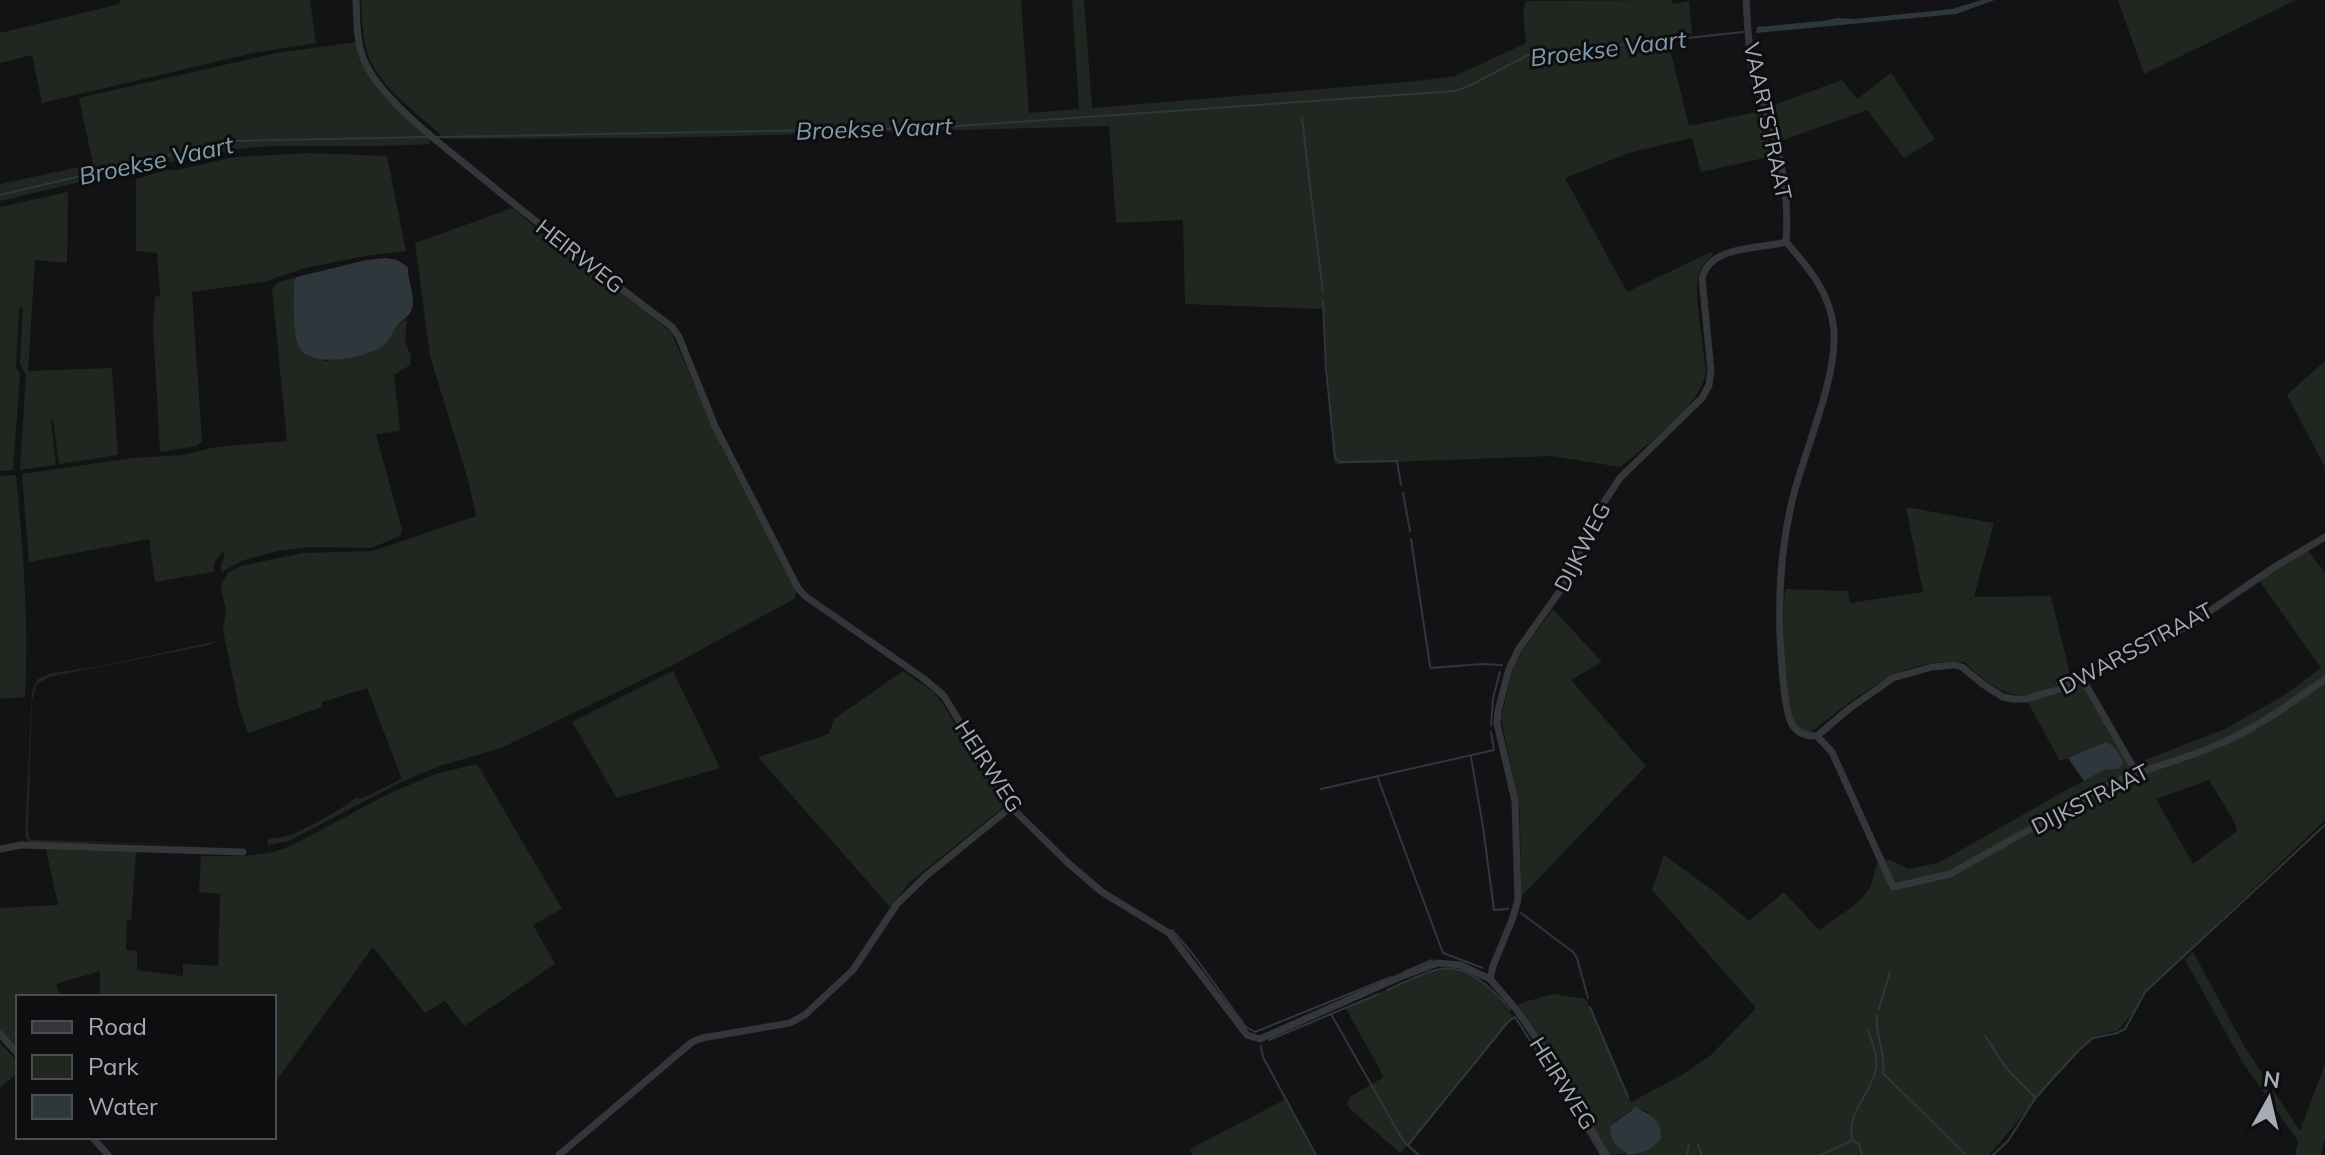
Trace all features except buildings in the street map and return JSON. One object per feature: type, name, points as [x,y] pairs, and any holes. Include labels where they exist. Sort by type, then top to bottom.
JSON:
[{"type":"street","name":"HEIRWEG","points":[[356,0],[358,38],[364,61],[392,99],[427,132],[577,255],[672,327],[679,337],[715,426],[798,588],[944,696],[1011,807],[1102,892],[1169,933],[1247,1035],[1255,1039],[1438,963],[1460,965],[1490,979],[1516,1009],[1551,1060],[1606,1155]]},
{"type":"street","name":"VAARTSTRAAT","points":[[1746,0],[1755,78],[1781,165],[1788,224],[1786,242]]},
{"type":"street","points":[[1786,242],[1816,277],[1824,292],[1834,333],[1831,363],[1792,502],[1781,596],[1782,669],[1787,711],[1797,731],[1802,735],[1817,736]]},
{"type":"street","name":"DIJKWEG","points":[[1490,979],[1518,900],[1515,801],[1497,724],[1509,669],[1530,632],[1565,584],[1593,519],[1620,478],[1702,398],[1709,385],[1711,371],[1702,278],[1704,270],[1727,254],[1786,242]]},
{"type":"street","name":"DWARSSTRAAT","points":[[1817,736],[1882,685],[1918,670],[1955,665],[2003,697],[2026,699],[2048,694],[2082,678],[2097,666],[2188,626],[2325,537]]},
{"type":"street","points":[[2082,678],[2136,772]]},
{"type":"street","name":"DIJKSTRAAT","points":[[1817,736],[1832,752],[1893,887],[1950,874],[2078,801],[2136,772],[2230,740],[2289,705],[2325,679]]},
{"type":"street","points":[[559,1155],[692,1042],[790,1023],[806,1014],[853,970],[897,904],[927,875],[1011,807]]},
{"type":"street","points":[[0,849],[21,845],[243,852]]},
{"type":"street","points":[[0,1034],[16,1052]]},
{"type":"street","points":[[94,1139],[108,1155]]},
{"type":"green space","points":[[120,0],[310,0],[316,43],[253,53],[42,103],[32,55],[0,63],[0,33],[120,4]]},
{"type":"green space","points":[[361,0],[1021,0],[1029,113],[1079,109],[1072,0],[1084,0],[1092,108],[1455,76],[1526,43],[1523,12],[1526,1],[1672,0],[1673,4],[1689,1],[1692,33],[1667,37],[1689,126],[1761,111],[1773,156],[1701,172],[1692,138],[1632,152],[1565,178],[1627,292],[1711,252],[1713,255],[1700,270],[1697,285],[1706,372],[1702,385],[1695,398],[1674,421],[1620,467],[1552,456],[1335,464],[1323,309],[1185,304],[1183,220],[1116,223],[1109,126],[656,138],[445,139],[398,97],[377,73],[365,44]]},
{"type":"green space","points":[[2118,0],[2296,0],[2144,74]]},
{"type":"green space","points":[[356,42],[378,89],[430,139],[429,144],[247,148],[156,164],[0,201],[0,184],[93,164],[79,98],[277,53]]},
{"type":"green space","points":[[1891,73],[1935,139],[1904,158],[1867,110],[1781,141],[1771,106],[1842,80],[1857,99]]},
{"type":"green space","points":[[307,153],[387,156],[406,251],[305,268],[264,282],[192,292],[202,441],[197,446],[160,452],[153,327],[155,297],[160,296],[157,253],[136,251],[136,179],[234,157]]},
{"type":"green space","points":[[68,192],[67,263],[35,260],[28,371],[112,368],[118,455],[59,464],[53,420],[56,465],[20,470],[26,376],[20,363],[23,308],[19,307],[16,367],[20,375],[13,470],[0,471],[0,207]]},
{"type":"green space","points":[[513,208],[552,242],[671,332],[725,453],[797,591],[794,599],[671,666],[501,748],[440,766],[403,781],[289,841],[268,845],[267,840],[293,834],[356,798],[360,799],[402,779],[367,688],[322,702],[322,707],[248,733],[239,707],[223,630],[226,611],[222,582],[229,572],[241,566],[302,553],[373,551],[476,516],[430,356],[415,243]]},
{"type":"green space","points":[[297,277],[294,282],[296,332],[308,356],[326,361],[368,352],[407,318],[405,342],[411,356],[410,365],[394,375],[400,431],[376,434],[402,530],[400,536],[371,548],[311,547],[278,551],[244,560],[221,572],[224,550],[215,561],[213,572],[155,582],[149,539],[29,562],[22,474],[133,458],[183,455],[216,447],[287,441],[272,289],[278,282]]},
{"type":"green space","points":[[2325,361],[2325,467],[2287,395]]},
{"type":"green space","points":[[16,475],[26,614],[25,697],[0,699],[0,476]]},
{"type":"green space","points":[[1906,507],[1994,523],[1974,597],[2051,596],[2071,678],[2039,693],[2013,694],[1990,683],[1964,662],[1920,666],[1882,682],[1811,732],[1804,732],[1795,723],[1787,696],[1785,589],[1848,591],[1850,603],[1923,592]]},
{"type":"green space","points":[[2307,549],[2325,573],[2325,820],[2141,996],[2133,1013],[2117,1031],[2097,1035],[2075,1054],[1989,1155],[1630,1155],[1640,1153],[1648,1112],[1634,1107],[1614,1122],[1610,1130],[1612,1138],[1627,1154],[1606,1155],[1518,1004],[1552,994],[1586,999],[1631,1102],[1682,1075],[1711,1055],[1756,1008],[1652,890],[1664,855],[1749,921],[1784,892],[1819,930],[1864,895],[1880,859],[1891,860],[1908,869],[1938,863],[2104,770],[2117,769],[2106,742],[2060,761],[2026,699],[2082,678],[2132,765],[2225,729],[2283,696],[2321,668],[2258,579]],"holes":[[[2209,780],[2237,831],[2193,864],[2156,799]]]},
{"type":"green space","points":[[1553,609],[1602,662],[1571,680],[1646,766],[1521,897],[1520,810],[1501,718],[1513,669],[1523,649]]},
{"type":"green space","points":[[217,641],[209,645],[49,677],[37,684],[32,701],[28,827],[32,840],[198,845],[28,842],[25,836],[32,692],[38,679],[51,673],[96,667]]},
{"type":"green space","points":[[673,671],[720,768],[617,798],[572,722]]},
{"type":"green space","points":[[903,671],[933,692],[943,704],[1004,805],[910,882],[890,907],[758,757],[829,734],[834,719]]},
{"type":"green space","points":[[477,764],[562,909],[533,925],[555,964],[464,1026],[445,1001],[425,1013],[373,947],[276,1081],[276,995],[95,995],[100,993],[100,971],[56,984],[60,995],[16,995],[16,1048],[0,1030],[0,908],[58,905],[46,849],[136,852],[126,950],[137,951],[137,970],[183,976],[183,964],[218,966],[220,894],[199,892],[201,856],[247,856],[280,850],[390,793],[436,774]]},
{"type":"green space","points":[[2193,952],[2246,1049],[2300,1131],[2325,1064],[2325,1138],[2321,1155],[2295,1155],[2298,1141],[2243,1063],[2185,960]]},
{"type":"green space","points":[[1446,969],[1468,975],[1485,985],[1513,1017],[1400,1153],[1347,1103],[1350,1097],[1384,1077],[1345,1007],[1420,976]]},
{"type":"green space","points":[[0,1043],[16,1060],[16,1074],[0,1088]]},
{"type":"green space","points":[[1286,1099],[1316,1155],[1192,1155],[1190,1149]]},
{"type":"water","points":[[1982,0],[1995,0],[1956,14],[1756,33],[1757,27],[1952,9]]},
{"type":"water","points":[[386,258],[408,267],[413,305],[386,343],[356,357],[329,360],[317,359],[300,349],[294,317],[294,282],[297,277]]},
{"type":"water","points":[[2106,742],[2118,751],[2123,765],[2104,770],[2084,781],[2068,758]]},
{"type":"water","points":[[1634,1106],[1657,1121],[1661,1138],[1646,1151],[1626,1155],[1616,1145],[1610,1130],[1611,1125]]},
{"type":"waterway","name":"Broekse Vaart","points":[[435,137],[931,128],[1455,91],[1528,55],[1743,32]]},
{"type":"waterway","points":[[1302,119],[1323,293]]},
{"type":"waterway","name":"Broekse Vaart","points":[[0,195],[229,141],[428,137]]},
{"type":"waterway","points":[[1323,301],[1335,458],[1340,462],[1397,461],[1401,485]]},
{"type":"waterway","points":[[1403,493],[1410,531]]},
{"type":"waterway","points":[[1411,539],[1431,668],[1502,665]]},
{"type":"waterway","points":[[1491,725],[1493,698],[1500,672]]},
{"type":"waterway","points":[[1321,789],[1494,750],[1491,732]]},
{"type":"waterway","points":[[1471,757],[1494,910],[1508,909]]},
{"type":"waterway","points":[[1377,776],[1443,953],[1483,968]]},
{"type":"waterway","points":[[1993,1155],[2008,1141],[2036,1097],[2079,1050],[2093,1038],[2125,1029],[2145,992],[2325,825]]},
{"type":"waterway","points":[[1521,913],[1573,952],[1588,998]]},
{"type":"waterway","points":[[1172,930],[1246,1027],[1255,1032],[1391,977]]},
{"type":"waterway","points":[[1404,972],[1432,960]]},
{"type":"waterway","points":[[1387,990],[1427,973],[1451,969],[1480,980],[1510,1010]]},
{"type":"waterway","points":[[1879,1009],[1890,971]]},
{"type":"waterway","points":[[1269,1040],[1379,994]]},
{"type":"waterway","points":[[1590,1007],[1628,1097]]},
{"type":"waterway","points":[[1331,1014],[1405,1143],[1419,1155]]},
{"type":"waterway","points":[[1877,1016],[1883,1073],[1966,1155]]},
{"type":"waterway","points":[[1408,1145],[1515,1017],[1601,1155]]},
{"type":"waterway","points":[[1853,1140],[1852,1122],[1876,1068],[1868,1030]]},
{"type":"waterway","points":[[1985,1036],[2006,1068],[2035,1097]]},
{"type":"waterway","points":[[1261,1046],[1263,1057],[1316,1155]]},
{"type":"waterway","points":[[1821,1155],[1853,1140],[1859,1144],[1862,1155]]},
{"type":"waterway","points":[[1687,1155],[1689,1144]]},
{"type":"waterway","points":[[1698,1145],[1702,1155]]}]
